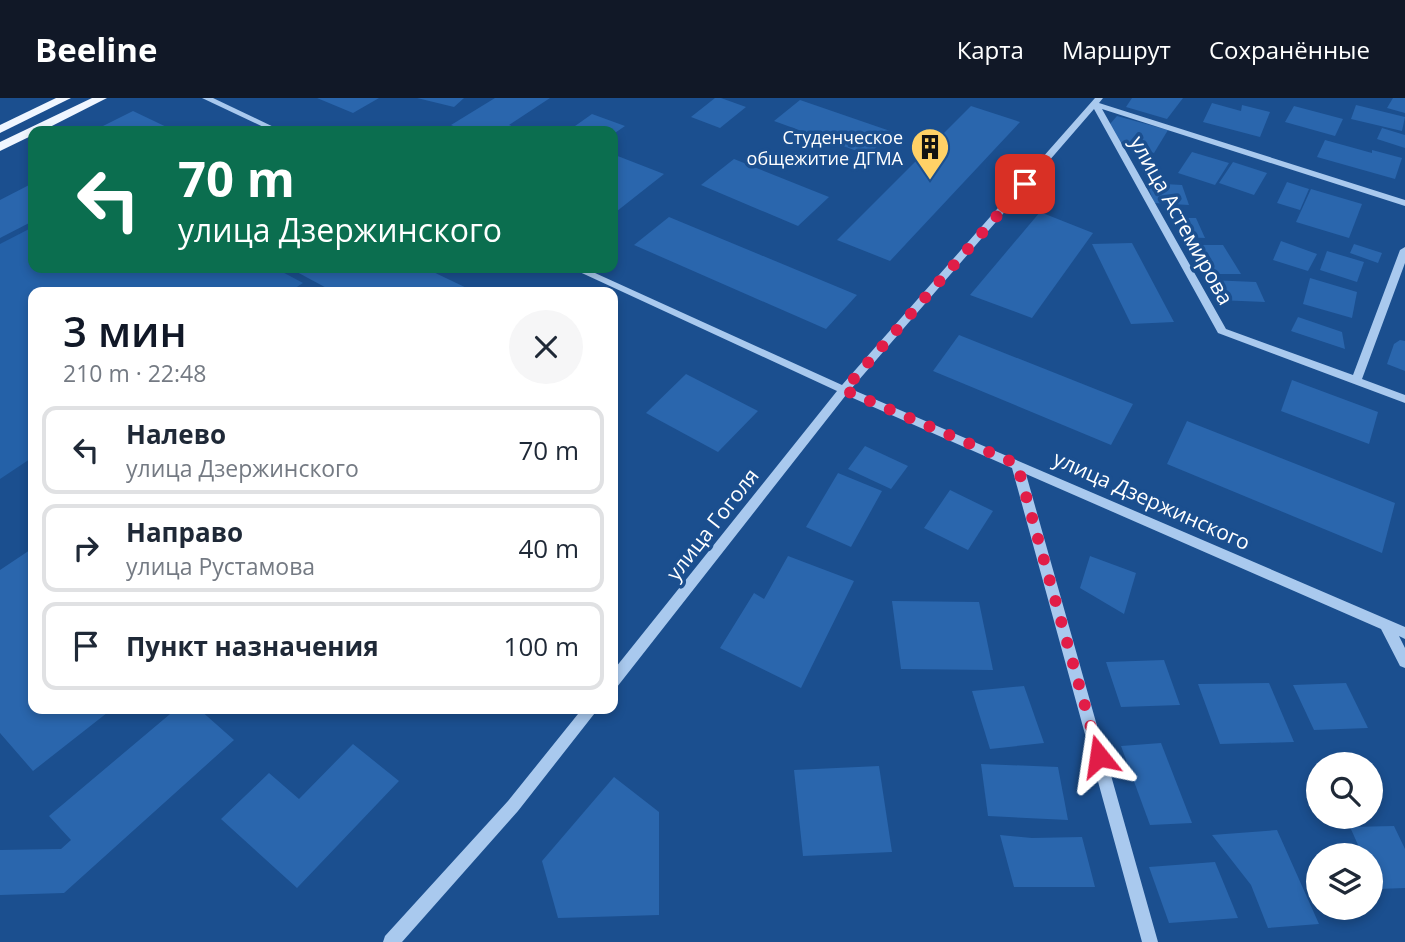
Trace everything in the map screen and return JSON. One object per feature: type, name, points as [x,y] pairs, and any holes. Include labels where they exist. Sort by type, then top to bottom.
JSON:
[{"type":"main road","points":[[0,129],[65,98]]},
{"type":"main road","points":[[43,126],[101,98]]},
{"type":"main road","points":[[0,147],[28,133]]},
{"type":"street","points":[[206,98],[267,126]]},
{"type":"street","points":[[1097,101],[1405,203]]},
{"type":"street","name":"улица Астемирова","points":[[1097,101],[1222,331],[1405,399]]},
{"type":"street","name":"улица Гоголя","points":[[618,675],[844,390],[1097,101]]},
{"type":"street","points":[[1356,381],[1405,250]]},
{"type":"street","name":"улица Дзержинского","points":[[587,273],[618,287]]},
{"type":"street","name":"улица Дзержинского","points":[[618,287],[844,390],[1405,633]]},
{"type":"street","points":[[1017,464],[1150,942]]},
{"type":"street","points":[[1386,625],[1405,662]]},
{"type":"street","points":[[391,942],[513,806],[588,714]]},
{"type":"shaded area","points":[[28,230],[28,273],[284,273],[303,283],[297,287],[28,287],[28,460],[0,479],[0,244]]},
{"type":"building","points":[[317,98],[379,98],[353,113]]},
{"type":"building","points":[[417,98],[464,98],[454,107]]},
{"type":"building","points":[[495,98],[550,98],[509,125],[512,126],[451,125]]},
{"type":"building","points":[[715,98],[746,107],[720,128],[691,117]]},
{"type":"building","points":[[1132,98],[1183,98],[1167,119],[1126,107]]},
{"type":"building","points":[[1393,98],[1405,98],[1405,113],[1387,108]]},
{"type":"building","points":[[800,100],[893,132],[868,155],[774,121]]},
{"type":"building","points":[[1212,103],[1241,111],[1242,105],[1270,112],[1260,137],[1203,122]]},
{"type":"building","points":[[1356,105],[1405,117],[1402,131],[1351,119]]},
{"type":"building","name":"Студенческое общежитие ДГМА","points":[[971,106],[1020,122],[890,261],[837,240]]},
{"type":"building","points":[[1294,106],[1343,119],[1335,136],[1285,122]]},
{"type":"building","points":[[133,111],[164,126],[103,126]]},
{"type":"building","points":[[592,114],[625,126],[618,131],[618,126],[575,126]]},
{"type":"building","points":[[1117,116],[1168,130],[1154,153],[1117,141],[1110,124]]},
{"type":"building","points":[[1382,128],[1405,135],[1405,148],[1377,139]]},
{"type":"building","points":[[1325,140],[1402,158],[1395,179],[1317,157]]},
{"type":"building","points":[[1192,152],[1229,163],[1215,185],[1178,173]]},
{"type":"building","points":[[618,156],[664,174],[618,210]]},
{"type":"building","points":[[734,159],[829,197],[798,226],[701,185]]},
{"type":"building","points":[[1233,162],[1267,173],[1254,195],[1219,183]]},
{"type":"building","points":[[1287,182],[1309,189],[1300,210],[1277,203]]},
{"type":"building","points":[[1147,183],[1182,185],[1189,205],[1154,203]]},
{"type":"building","points":[[28,186],[28,224],[0,238],[0,200]]},
{"type":"building","points":[[1311,189],[1362,204],[1349,238],[1296,222]]},
{"type":"building","points":[[1040,212],[1093,233],[1032,318],[970,295]]},
{"type":"building","points":[[669,217],[857,295],[826,329],[634,245]]},
{"type":"building","points":[[1173,218],[1196,218],[1205,238],[1182,237]]},
{"type":"building","points":[[1281,241],[1317,254],[1308,271],[1273,260]]},
{"type":"building","points":[[1132,243],[1174,322],[1131,324],[1092,244]]},
{"type":"building","points":[[1354,244],[1382,253],[1378,263],[1350,253]]},
{"type":"building","points":[[1187,245],[1223,245],[1241,274],[1203,274]]},
{"type":"building","points":[[1327,251],[1364,262],[1357,282],[1320,270]]},
{"type":"building","points":[[299,273],[435,273],[465,287],[325,287]]},
{"type":"building","points":[[1310,278],[1357,292],[1352,318],[1303,304]]},
{"type":"building","points":[[1209,280],[1256,282],[1265,302],[1218,300]]},
{"type":"building","points":[[1298,317],[1342,332],[1345,349],[1291,331]]},
{"type":"building","points":[[959,335],[1133,404],[1111,445],[933,371]]},
{"type":"building","points":[[1400,340],[1405,341],[1405,371],[1387,364],[1394,344]]},
{"type":"building","points":[[686,374],[758,411],[718,452],[646,413]]},
{"type":"building","points":[[1292,380],[1378,412],[1369,444],[1281,411]]},
{"type":"building","points":[[1187,421],[1395,503],[1382,553],[1167,464]]},
{"type":"building","points":[[865,446],[908,466],[891,489],[848,469]]},
{"type":"building","points":[[838,473],[882,491],[851,547],[806,527]]},
{"type":"building","points":[[950,490],[993,511],[968,550],[924,528]]},
{"type":"building","points":[[28,551],[28,714],[106,714],[33,771],[0,733],[0,570]]},
{"type":"building","points":[[788,556],[854,581],[801,688],[720,648],[754,593],[764,599]]},
{"type":"building","points":[[1090,556],[1136,573],[1124,614],[1080,588]]},
{"type":"building","points":[[892,601],[979,602],[993,670],[901,669]]},
{"type":"building","points":[[1164,660],[1180,705],[1121,707],[1106,662]]},
{"type":"building","points":[[1269,683],[1294,742],[1220,744],[1198,684]]},
{"type":"building","points":[[1346,683],[1368,728],[1314,730],[1293,685]]},
{"type":"building","points":[[1024,686],[1044,743],[990,749],[972,691]]},
{"type":"building","points":[[170,714],[205,714],[234,740],[64,893],[0,895],[0,850],[61,849],[71,840],[49,816]]},
{"type":"building","points":[[1161,743],[1192,823],[1150,825],[1121,746]]},
{"type":"building","points":[[353,744],[399,781],[297,888],[221,819],[269,773],[299,799]]},
{"type":"building","points":[[981,764],[1058,767],[1068,820],[988,816]]},
{"type":"building","points":[[879,766],[892,852],[803,856],[794,770]]},
{"type":"building","points":[[614,777],[659,812],[659,915],[558,918],[542,861]]},
{"type":"building","points":[[1383,826],[1394,826],[1405,849],[1405,888],[1383,889],[1383,843],[1357,843],[1351,829],[1383,829]]},
{"type":"building","points":[[1277,830],[1306,895],[1306,920],[1317,920],[1319,924],[1268,928],[1251,885],[1212,835]]},
{"type":"building","points":[[1000,835],[1032,838],[1082,837],[1095,887],[1014,887]]},
{"type":"building","points":[[1215,862],[1238,918],[1169,923],[1149,867]]},
{"type":"place","name":"Студенческое общежитие ДГМА","points":[[930,181]]},
{"type":"route","points":[[1025,184],[844,390],[1017,464],[1099,756]]}]
